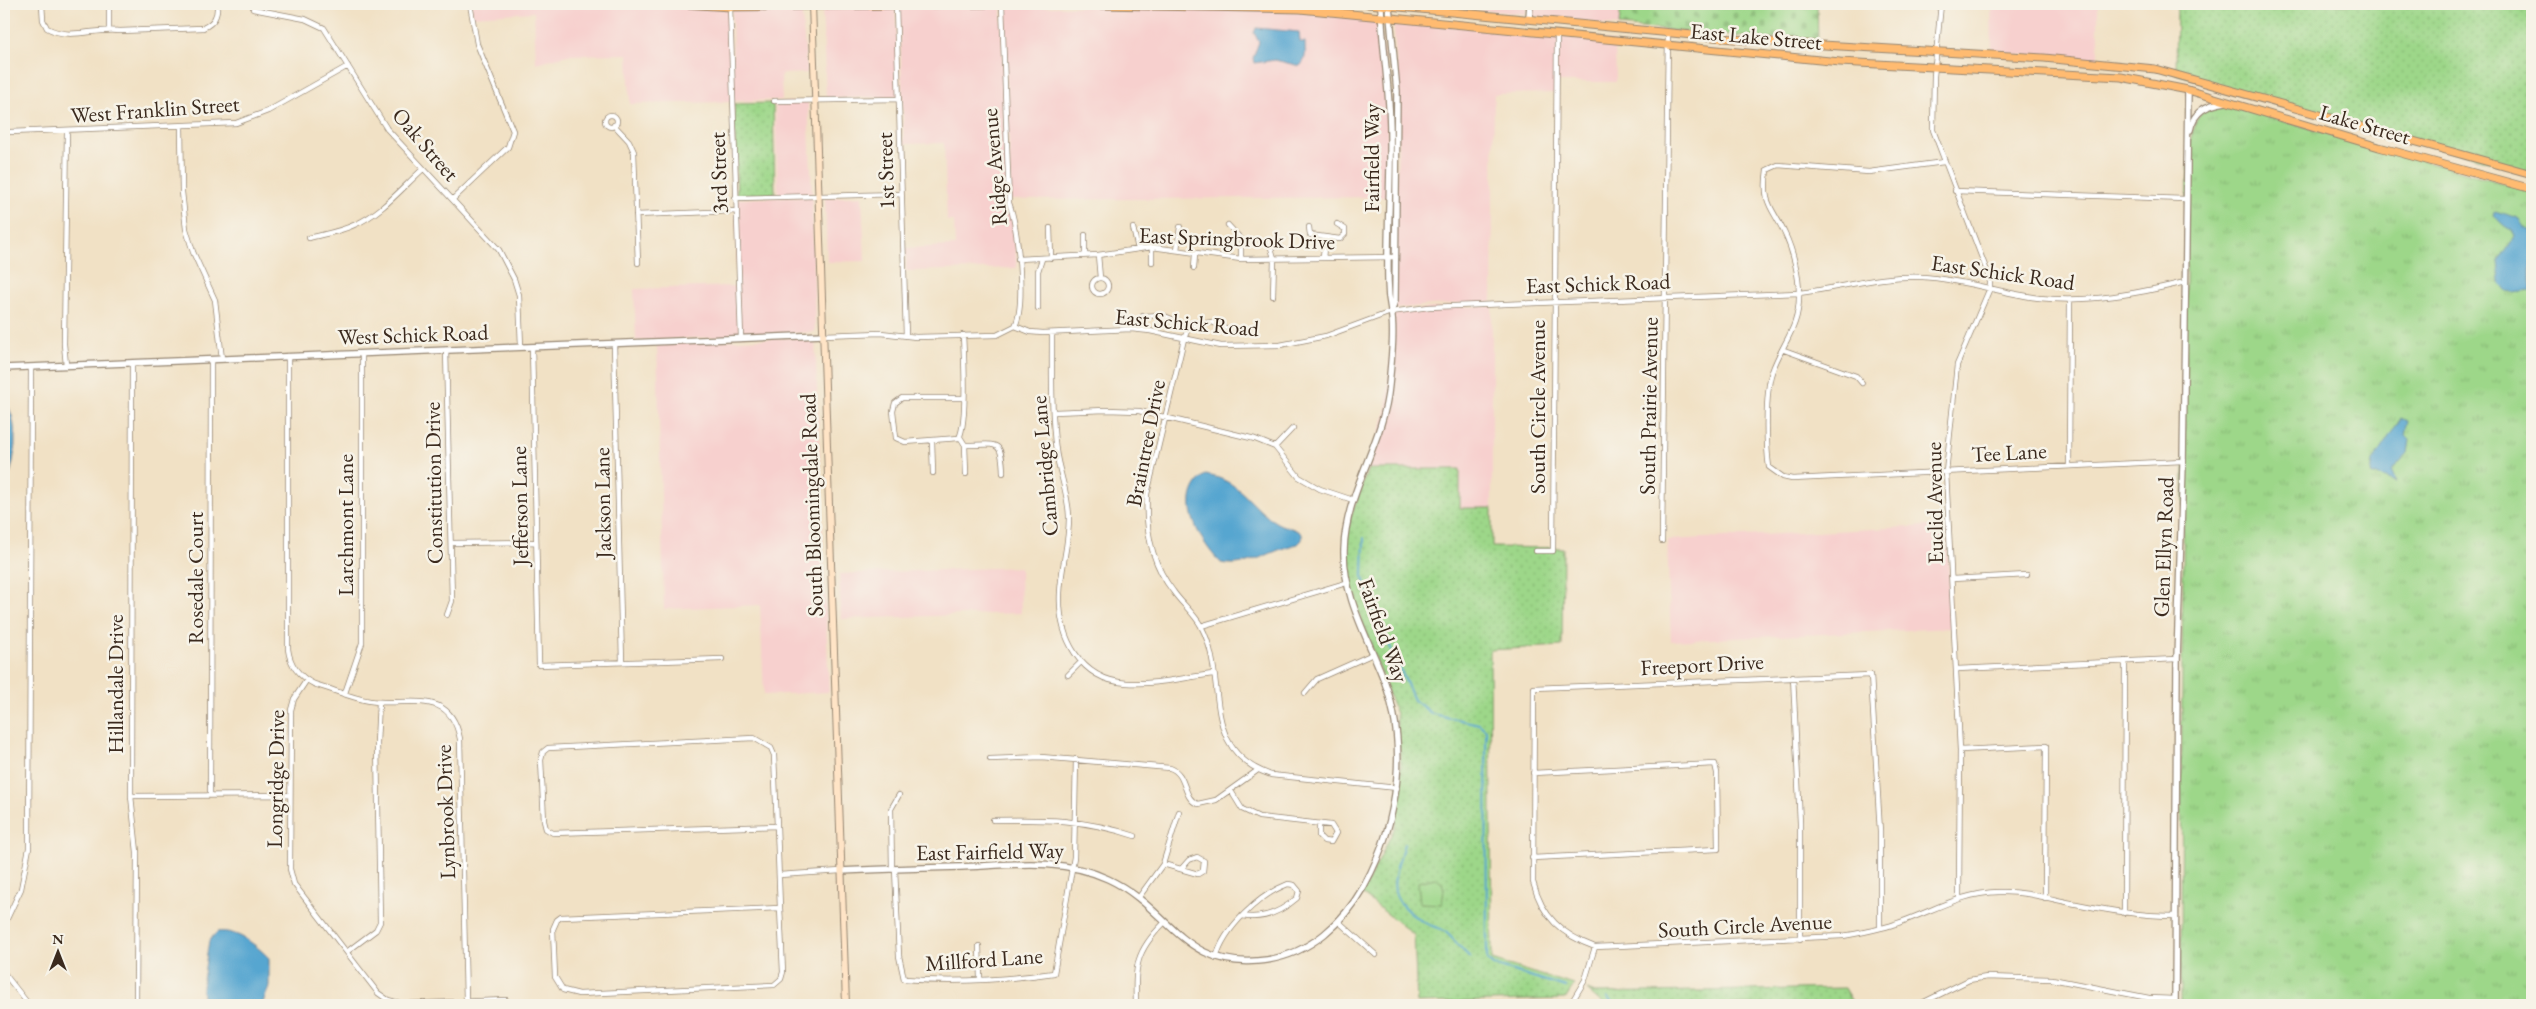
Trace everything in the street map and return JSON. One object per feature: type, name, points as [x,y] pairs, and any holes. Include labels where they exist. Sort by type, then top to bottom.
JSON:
[{"type":"main road","points":[[683,4],[730,7],[986,4]]},
{"type":"main road","name":"East Lake Street","points":[[1051,4],[1259,7],[1381,17],[1840,62],[2121,77],[2188,90]]},
{"type":"main road","name":"East Lake Street","points":[[1368,4],[1838,48],[1936,52],[2121,64],[2156,69],[2193,79]]},
{"type":"main road","name":"South Bloomingdale Road","points":[[812,5],[846,1005]]},
{"type":"main road","points":[[2188,90],[2193,79]]},
{"type":"main road","name":"Lake Street","points":[[2193,79],[2532,174]]},
{"type":"main road","name":"Lake Street","points":[[2188,90],[2532,186]]},
{"type":"street","points":[[42,4],[43,20],[47,28],[54,33],[94,33],[108,29],[120,31],[203,28],[211,24],[215,18],[217,4]]},
{"type":"street","points":[[108,29],[109,4]]},
{"type":"street","points":[[453,199],[508,147],[512,136],[510,120],[476,44],[470,4]]},
{"type":"street","name":"Ridge Avenue","points":[[1002,4],[1009,203],[1016,221],[1018,259],[1020,314],[1015,326]]},
{"type":"street","points":[[1527,32],[1530,4]]},
{"type":"street","points":[[1941,4],[1934,66],[1933,130],[1990,279],[1990,288]]},
{"type":"street","name":"Fairfield Way","points":[[1339,922],[1360,892],[1381,850],[1390,822],[1397,788],[1395,722],[1385,681],[1346,583],[1344,538],[1353,500],[1376,444],[1386,410],[1391,369],[1391,312],[1388,301],[1390,134],[1388,81],[1381,5]]},
{"type":"street","name":"1st Street","points":[[896,6],[906,336]]},
{"type":"street","name":"Fairfield Way","points":[[1389,6],[1397,91],[1395,300],[1391,312]]},
{"type":"street","name":"3rd Street","points":[[730,7],[741,338]]},
{"type":"street","name":"Oak Street","points":[[254,10],[305,19],[324,28],[387,129],[490,238],[508,265],[519,295],[521,347]]},
{"type":"street","name":"South Prairie Avenue","points":[[1662,540],[1668,33]]},
{"type":"street","name":"South Circle Avenue","points":[[1536,551],[1553,551],[1557,35]]},
{"type":"street","name":"West Franklin Street","points":[[10,132],[181,127],[236,123],[257,117],[348,66]]},
{"type":"street","name":"Glen Ellyn Road","points":[[2175,1002],[2177,658],[2183,461],[2185,199],[2188,90]]},
{"type":"street","points":[[774,101],[899,98]]},
{"type":"street","points":[[2188,140],[2195,114],[2210,105],[2227,102]]},
{"type":"street","points":[[614,125],[629,141],[634,152],[638,263]]},
{"type":"street","points":[[181,127],[183,200],[186,228],[193,252],[215,300],[222,359]]},
{"type":"street","points":[[66,366],[64,344],[67,131]]},
{"type":"street","points":[[1862,383],[1856,376],[1784,350],[1798,316],[1799,292],[1789,243],[1767,204],[1765,193],[1766,169],[1778,166],[1869,172],[1944,162]]},
{"type":"street","points":[[309,238],[341,230],[364,220],[384,205],[423,169]]},
{"type":"street","points":[[1955,191],[2185,199]]},
{"type":"street","points":[[735,198],[901,194]]},
{"type":"street","points":[[636,215],[736,211]]},
{"type":"street","points":[[1309,226],[1310,235],[1340,239],[1345,234],[1345,229],[1337,224]]},
{"type":"street","points":[[1228,225],[1240,239],[1241,259]]},
{"type":"street","points":[[1177,250],[1180,226]]},
{"type":"street","points":[[1050,228],[1050,258]]},
{"type":"street","points":[[1133,228],[1138,249]]},
{"type":"street","points":[[1084,255],[1085,235]]},
{"type":"street","points":[[1323,258],[1325,238]]},
{"type":"street","points":[[1269,241],[1274,258],[1273,296]]},
{"type":"street","points":[[1152,247],[1152,262]]},
{"type":"street","name":"East Springbrook Drive","points":[[1018,259],[1098,255],[1152,247],[1241,259],[1396,257]]},
{"type":"street","points":[[1194,268],[1195,254]]},
{"type":"street","points":[[1098,255],[1100,278]]},
{"type":"street","points":[[1038,308],[1038,271],[1042,258]]},
{"type":"street","name":"East Schick Road","points":[[1015,326],[1030,332],[1052,333],[1132,329],[1229,346],[1288,344],[1326,336],[1391,312],[1429,307],[1799,292],[1822,290],[1863,280],[1898,277],[1944,279],[2032,297],[2070,301],[2127,295],[2185,282]]},
{"type":"street","name":"Euclid Avenue","points":[[1959,898],[1960,750],[1946,472],[1956,365],[1990,288]]},
{"type":"street","points":[[2068,466],[2070,301]]},
{"type":"street","points":[[1143,316],[1162,315],[1189,326],[1212,322],[1228,329]]},
{"type":"street","points":[[823,335],[881,332],[906,336],[997,334],[1015,326]]},
{"type":"street","name":"Braintree Drive","points":[[1189,326],[1184,339],[1147,494],[1148,533],[1156,562],[1171,589],[1201,626],[1210,651],[1219,717],[1227,740],[1240,758],[1258,770],[1282,777],[1397,788]]},
{"type":"street","name":"Cambridge Lane","points":[[1052,333],[1057,457],[1069,516],[1068,539],[1060,595],[1061,620],[1067,640],[1081,662],[1103,678],[1127,684],[1214,674]]},
{"type":"street","name":"West Schick Road","points":[[4,368],[823,335]]},
{"type":"street","points":[[963,335],[964,398],[963,431],[960,437],[952,440],[906,442],[896,438],[892,411],[895,403],[902,398],[964,398]]},
{"type":"street","name":"Jackson Lane","points":[[614,344],[622,662]]},
{"type":"street","name":"Jefferson Lane","points":[[532,347],[539,665],[622,662]]},
{"type":"street","name":"Constitution Drive","points":[[446,350],[452,601],[447,615]]},
{"type":"street","name":"Tee Lane","points":[[1784,350],[1771,373],[1768,388],[1768,456],[1769,468],[1778,474],[1792,479],[2183,461]]},
{"type":"street","name":"Larchmont Lane","points":[[346,693],[362,643],[362,354]]},
{"type":"street","points":[[288,356],[288,649],[294,668],[306,680]]},
{"type":"street","name":"Rosedale Court","points":[[210,796],[211,360]]},
{"type":"street","name":"Hillandale Drive","points":[[132,363],[131,796],[137,852],[136,1005]]},
{"type":"street","points":[[4,924],[21,889],[29,848],[31,367]]},
{"type":"street","points":[[1054,412],[1118,410],[1165,417],[1255,439],[1275,447],[1299,477],[1320,489],[1353,500]]},
{"type":"street","points":[[1275,447],[1293,428]]},
{"type":"street","points":[[960,437],[965,445],[966,474]]},
{"type":"street","points":[[932,441],[933,473]]},
{"type":"street","points":[[965,445],[995,444],[1002,452],[1003,473]]},
{"type":"street","points":[[451,543],[535,542]]},
{"type":"street","points":[[1952,579],[2027,575]]},
{"type":"street","points":[[1201,626],[1346,583]]},
{"type":"street","points":[[1305,693],[1317,679],[1373,654]]},
{"type":"street","points":[[1957,669],[2177,658]]},
{"type":"street","points":[[622,662],[722,659]]},
{"type":"street","points":[[1068,675],[1081,662]]},
{"type":"street","points":[[2124,914],[2125,662]]},
{"type":"street","name":"Freeport Drive","points":[[1534,688],[1793,676],[1871,675],[1880,832],[1880,928]]},
{"type":"street","points":[[1793,676],[1800,823],[1800,939]]},
{"type":"street","name":"Lynbrook Drive","points":[[306,680],[379,702],[430,702],[447,710],[458,730],[466,1001]]},
{"type":"street","name":"Longridge Drive","points":[[306,680],[294,699],[291,710],[290,795],[292,878],[299,892],[348,951],[378,993],[394,1002],[403,1004],[506,1000]]},
{"type":"street","name":"South Circle Avenue","points":[[1534,688],[1533,882],[1544,910],[1554,924],[1567,934],[1595,947],[1843,936],[1880,928],[1959,898],[2000,892],[2045,898],[2124,914],[2176,916]]},
{"type":"street","points":[[348,951],[376,930],[380,922],[377,743],[379,702]]},
{"type":"street","points":[[777,826],[553,833],[546,829],[544,821],[541,760],[543,752],[548,748],[556,746],[754,738],[767,745],[774,754],[777,826],[779,875],[780,908],[783,972],[781,979],[774,985],[579,994],[563,990],[556,980],[553,929],[556,920],[561,917],[780,908]]},
{"type":"street","points":[[1960,750],[2046,746],[2045,898]]},
{"type":"street","points":[[990,759],[1041,757],[1170,768],[1176,770],[1182,777],[1194,803],[1216,800],[1258,770]]},
{"type":"street","name":"Millford Lane","points":[[899,795],[891,809],[893,869],[902,981],[1055,975],[1072,866],[1076,759]]},
{"type":"street","points":[[1532,858],[1718,848],[1717,773],[1714,764],[1533,772]]},
{"type":"street","points":[[1231,791],[1242,809],[1259,817],[1319,824],[1334,827],[1336,836],[1331,842],[1324,841],[1319,836],[1319,824]]},
{"type":"street","points":[[131,796],[290,795]]},
{"type":"street","points":[[1139,897],[1163,864],[1180,812]]},
{"type":"street","points":[[993,820],[1075,821],[1135,836]]},
{"type":"street","points":[[1163,864],[1198,874],[1203,871],[1204,861],[1197,857],[1193,858],[1182,868]]},
{"type":"street","name":"East Fairfield Way","points":[[841,870],[1032,864],[1072,866],[1106,878],[1139,897],[1164,923],[1191,946],[1216,958],[1249,961],[1285,956],[1320,939],[1339,922]]},
{"type":"street","points":[[779,875],[841,870]]},
{"type":"street","points":[[1216,958],[1223,939],[1242,916],[1283,886],[1291,884],[1297,888],[1299,894],[1287,906],[1258,917],[1242,916]]},
{"type":"street","points":[[1339,922],[1376,955]]},
{"type":"street","points":[[1136,1005],[1135,971],[1138,958],[1143,946],[1164,923]]},
{"type":"street","points":[[979,946],[980,979]]},
{"type":"street","points":[[1570,1005],[1585,980],[1595,947]]},
{"type":"street","points":[[4,973],[29,1005]]},
{"type":"street","points":[[1918,1005],[1970,980],[1986,977],[2052,979],[2175,1002]]},
{"type":"shaded area","points":[[471,4],[729,5],[731,102],[630,104],[628,54],[568,55],[536,63],[534,12],[472,16]]},
{"type":"shaded area","points":[[895,4],[900,97],[826,98],[822,5]]},
{"type":"shaded area","points":[[899,4],[1001,6],[1008,203],[1013,218],[1017,268],[906,271],[906,248],[955,246],[954,221],[947,221],[944,143],[904,144]]},
{"type":"shaded area","points":[[1410,4],[1527,4],[1526,14]]},
{"type":"shaded area","points":[[1532,4],[1621,4],[1619,26],[1531,16]]},
{"type":"shaded area","points":[[1991,4],[2098,4],[2098,60],[1992,53]]},
{"type":"shaded area","points":[[732,5],[801,5],[807,73],[781,74],[782,100],[733,101]]},
{"type":"shaded area","points":[[1148,6],[1297,11],[1379,18],[1386,79],[1388,132],[1387,197],[1011,200],[1004,7]]},
{"type":"shaded area","points":[[1393,20],[1615,42],[1616,82],[1558,82],[1557,93],[1494,94],[1492,302],[1394,309],[1399,94]]},
{"type":"shaded area","points":[[775,102],[808,102],[812,194],[778,196]]},
{"type":"shaded area","points":[[812,196],[815,332],[636,341],[634,289],[737,286],[736,199]]},
{"type":"shaded area","points":[[862,196],[865,261],[827,262],[825,198]]},
{"type":"shaded area","points":[[1492,306],[1492,508],[1460,508],[1460,469],[1368,469],[1386,412],[1393,313],[1430,308]]},
{"type":"shaded area","points":[[815,337],[829,692],[764,695],[760,605],[664,609],[657,343]]},
{"type":"shaded area","points":[[1947,525],[1951,628],[1671,641],[1667,540]]},
{"type":"shaded area","points":[[1020,567],[1021,613],[841,619],[839,574]]},
{"type":"green space","points":[[1621,4],[1817,4],[1818,43],[1619,26]]},
{"type":"green space","points":[[2177,4],[2532,4],[2532,173],[2176,74]]},
{"type":"green space","points":[[773,103],[775,195],[737,196],[734,104]]},
{"type":"green space","points":[[2227,105],[2532,191],[2532,1005],[2181,1005],[2182,659],[2188,167],[2196,121],[2207,110],[2216,106]]},
{"type":"green space","points":[[1368,469],[1460,469],[1460,508],[1492,508],[1492,547],[1563,548],[1562,646],[1490,650],[1492,960],[1574,985],[1565,999],[1417,1003],[1414,935],[1362,894],[1395,827],[1401,766],[1396,714],[1348,582],[1346,542],[1349,522]]},
{"type":"green space","points":[[1435,878],[1442,883],[1444,889],[1442,904],[1420,903],[1418,882]]},
{"type":"green space","points":[[1844,988],[1854,1005],[1604,1005],[1587,990],[1595,993]]},
{"type":"water","points":[[1256,28],[1299,32],[1300,42],[1305,42],[1305,55],[1302,64],[1300,66],[1275,60],[1254,63],[1253,58],[1259,42],[1254,33]]},
{"type":"water","points":[[2495,211],[2519,218],[2524,227],[2532,230],[2531,290],[2507,291],[2500,283],[2498,262],[2515,236],[2512,230],[2504,226],[2494,215]]},
{"type":"water","points":[[4,400],[12,416],[15,445],[10,473],[4,476]]},
{"type":"water","points":[[2401,418],[2408,421],[2405,435],[2410,440],[2408,453],[2391,471],[2396,483],[2371,474],[2373,461]]},
{"type":"water","points":[[1205,475],[1228,482],[1244,494],[1267,517],[1302,534],[1302,540],[1298,544],[1288,546],[1251,561],[1231,564],[1221,563],[1205,544],[1194,520],[1191,508],[1191,496],[1196,485]]},
{"type":"water","points":[[217,932],[239,935],[252,943],[269,958],[269,987],[262,1005],[204,1005],[202,987],[209,941]]},
{"type":"waterway","points":[[1364,538],[1363,576],[1368,597],[1414,700],[1432,714],[1479,724],[1486,730],[1487,960],[1493,965],[1566,987]]},
{"type":"waterway","points":[[1404,844],[1396,869],[1395,889],[1397,898],[1412,914],[1425,923],[1447,933],[1471,958]]},
{"type":"waterway","points":[[1607,998],[1615,1005]]}]
